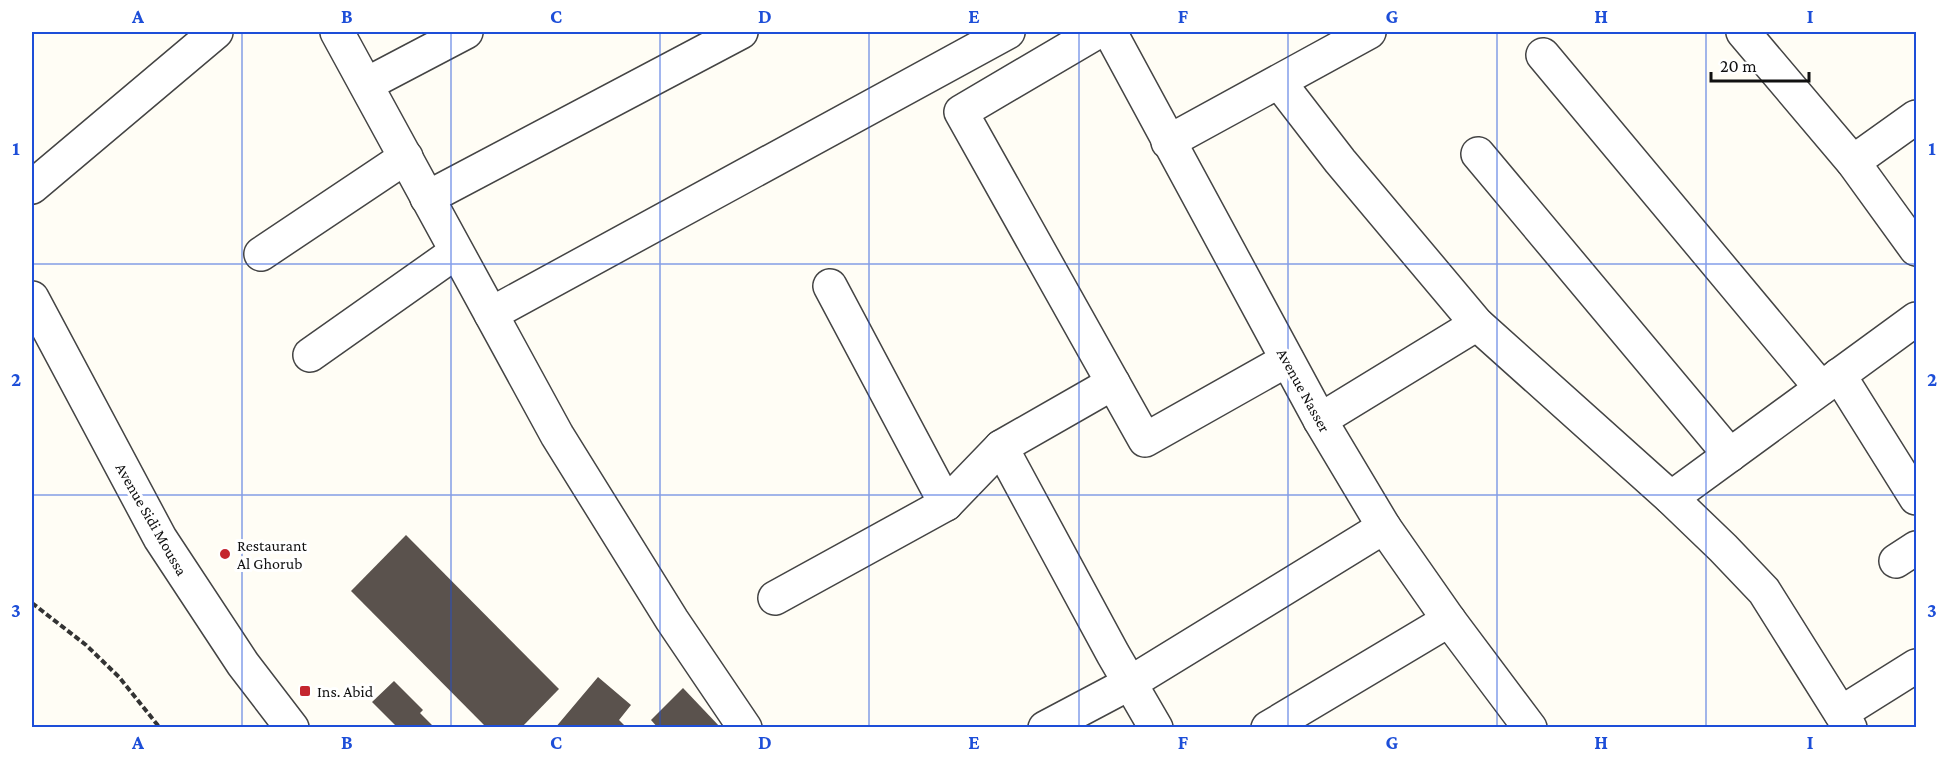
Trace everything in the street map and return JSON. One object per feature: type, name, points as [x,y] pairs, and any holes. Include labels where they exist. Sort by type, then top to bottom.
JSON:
[{"type":"street","points":[[32,187],[216,32]]},
{"type":"street","points":[[337,32],[557,435],[672,620],[745,728]]},
{"type":"street","points":[[367,84],[466,32]]},
{"type":"street","points":[[428,198],[741,32]]},
{"type":"street","points":[[491,314],[1008,32]]},
{"type":"street","points":[[1096,32],[961,112],[1145,440],[1287,360]]},
{"type":"street","name":"Avenue Nasser","points":[[1110,32],[1320,420],[1384,527],[1449,620],[1530,728]]},
{"type":"street","points":[[1168,142],[1370,32]]},
{"type":"street","points":[[1743,32],[1853,162],[1917,249]]},
{"type":"street","points":[[1543,55],[1830,382],[1917,498]]},
{"type":"street","points":[[1279,82],[1340,161],[1478,324],[1671,498],[1764,591],[1846,720],[1917,666]]},
{"type":"street","points":[[1853,162],[1917,117]]},
{"type":"street","points":[[1478,154],[1730,455]]},
{"type":"street","points":[[261,254],[405,157]]},
{"type":"street","points":[[310,355],[456,252]]},
{"type":"street","points":[[830,286],[946,504]]},
{"type":"street","name":"Avenue Sidi Moussa","points":[[32,297],[160,538],[243,664],[292,728]]},
{"type":"street","points":[[1671,498],[1917,319]]},
{"type":"street","points":[[1320,420],[1478,324]]},
{"type":"street","points":[[775,598],[946,504],[1001,447],[1113,383]]},
{"type":"street","points":[[1001,447],[1156,728]]},
{"type":"street","points":[[1045,728],[1130,683],[1384,527]]},
{"type":"street","points":[[1268,728],[1449,620]]},
{"type":"path","points":[[32,603],[86,645],[119,677],[160,728]]},
{"type":"building","points":[[406,535],[559,689],[521,728],[487,728],[351,591]]},
{"type":"building","points":[[598,677],[631,705],[619,720],[627,728],[555,728]]},
{"type":"building","points":[[394,681],[423,710],[420,713],[435,728],[398,728],[372,702]]},
{"type":"building","points":[[683,688],[721,728],[658,728],[651,720]]},
{"type":"place","name":"Restaurant Al Ghorub","points":[[225,554]]},
{"type":"place","name":"Ins. Abid","points":[[305,691]]}]
